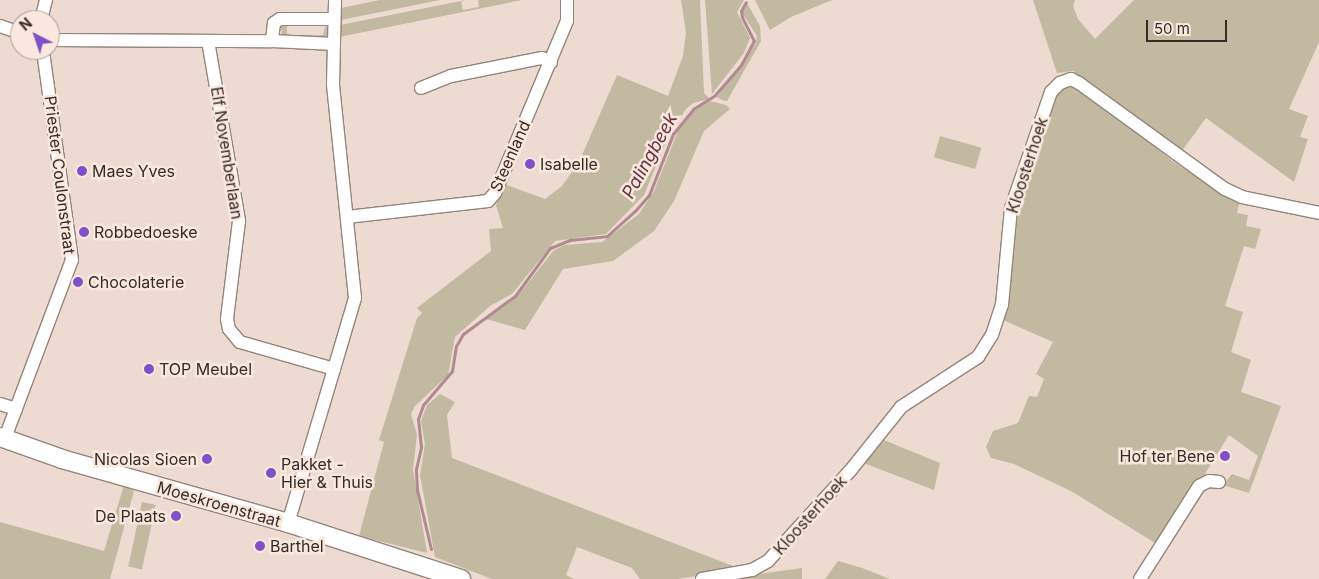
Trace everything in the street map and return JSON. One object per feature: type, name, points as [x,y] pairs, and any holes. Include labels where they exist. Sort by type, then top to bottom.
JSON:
[{"type":"main road","name":"Moeskroenstraat","points":[[2,438],[62,459],[288,523],[461,579]]},
{"type":"street","points":[[288,523],[355,298],[333,84],[335,0]]},
{"type":"street","name":"Steenland","points":[[347,217],[488,201],[495,193],[551,62],[567,21],[567,0]]},
{"type":"street","points":[[272,41],[274,23],[280,19],[334,19]]},
{"type":"street","points":[[60,40],[272,41],[334,44]]},
{"type":"street","name":"Elf Novemberlaan","points":[[208,41],[240,221],[227,319],[229,329],[240,342],[334,369]]},
{"type":"street","points":[[421,88],[451,76],[542,58],[551,62]]},
{"type":"street","name":"Priester Coulonstraat","points":[[2,438],[16,408],[72,260],[43,60]]},
{"type":"street","name":"Kloosterhoek","points":[[702,579],[752,570],[768,561],[850,471],[901,407],[978,357],[992,335],[1002,306],[1011,208],[1052,92],[1060,83],[1071,79],[1079,84],[1224,189],[1242,197],[1319,213]]},
{"type":"street","points":[[0,404],[16,408]]},
{"type":"street","points":[[1140,579],[1199,486],[1209,481],[1219,482]]},
{"type":"shaded area","points":[[380,0],[440,0],[341,20],[341,8]]},
{"type":"shaded area","points":[[466,0],[461,2],[463,10],[479,7],[478,0],[522,0],[339,37],[340,25]]},
{"type":"shaded area","points":[[681,0],[700,0],[704,93],[710,99],[693,103],[686,109],[668,137],[644,195],[606,234],[555,241],[512,294],[490,306],[455,337],[448,375],[415,406],[411,414],[417,435],[413,469],[427,553],[359,536],[384,442],[379,440],[417,318],[422,313],[417,308],[491,251],[489,229],[503,228],[496,205],[504,184],[545,199],[562,186],[579,162],[617,75],[668,96],[683,56],[686,33]]},
{"type":"shaded area","points":[[705,0],[744,0],[737,12],[750,38],[744,53],[712,94]]},
{"type":"shaded area","points":[[755,0],[832,0],[791,17],[770,30]]},
{"type":"shaded area","points":[[1033,0],[1075,0],[1073,6],[1078,19],[1095,39],[1134,0],[1319,0],[1319,42],[1289,109],[1308,116],[1300,137],[1308,139],[1294,182],[1206,118],[1179,155],[1084,83],[1074,71],[1057,73]]},
{"type":"shaded area","points":[[747,3],[760,26],[761,41],[727,101],[722,100],[717,97],[756,43],[757,36],[742,13]]},
{"type":"shaded area","points":[[287,23],[287,35],[323,35],[326,24],[328,37],[282,36],[281,27]]},
{"type":"shaded area","points":[[1076,86],[1103,105],[1171,160],[1213,188],[1240,200],[1237,213],[1248,215],[1246,226],[1261,229],[1255,249],[1244,246],[1225,306],[1243,312],[1231,352],[1251,360],[1241,392],[1281,406],[1249,493],[1223,485],[1232,474],[1249,480],[1258,456],[1229,435],[1160,546],[1071,491],[1014,464],[991,458],[986,447],[993,431],[1018,423],[1029,396],[1037,397],[1044,379],[1036,374],[1053,342],[1003,320],[1016,210],[1051,105],[1059,89]]},
{"type":"shaded area","points":[[710,101],[726,105],[730,109],[704,131],[674,201],[654,231],[613,261],[563,269],[525,330],[486,319],[517,297],[554,250],[565,245],[602,242],[639,214],[654,191],[678,131],[693,111]]},
{"type":"shaded area","points":[[940,136],[981,148],[975,169],[934,157]]},
{"type":"shaded area","points":[[440,394],[455,402],[447,415],[452,458],[741,569],[677,579],[640,579],[632,568],[577,547],[566,575],[574,579],[492,579],[435,557],[420,475],[425,444],[421,421],[427,405]]},
{"type":"shaded area","points":[[879,438],[940,463],[934,490],[861,462]]},
{"type":"shaded area","points":[[124,485],[134,491],[110,579],[0,579],[0,522],[104,551]]},
{"type":"shaded area","points":[[142,502],[156,505],[142,569],[128,567]]},
{"type":"shaded area","points":[[838,561],[862,568],[890,579],[825,579]]},
{"type":"shaded area","points":[[802,568],[802,579],[734,579],[758,574]]},
{"type":"waterway","name":"Palingbeek","points":[[431,549],[417,490],[416,469],[421,447],[418,419],[423,405],[452,371],[456,346],[463,334],[515,296],[550,248],[570,240],[607,236],[635,211],[649,195],[673,134],[693,109],[715,95],[741,65],[754,41],[742,17],[741,11],[746,2]]},
{"type":"place","name":"Isabelle","points":[[530,164]]},
{"type":"place","name":"Maes Yves","points":[[82,171]]},
{"type":"place","name":"Robbedoeske","points":[[84,232]]},
{"type":"place","name":"Chocolaterie","points":[[78,282]]},
{"type":"place","name":"TOP Meubel","points":[[149,369]]},
{"type":"place","name":"Hof ter Bene","points":[[1225,456]]},
{"type":"place","name":"Nicolas Sioen","points":[[207,459]]},
{"type":"place","name":"Pakket - Hier & Thuis","points":[[271,473]]},
{"type":"place","name":"De Plaats","points":[[176,516]]},
{"type":"place","name":"Barthel","points":[[260,546]]}]
